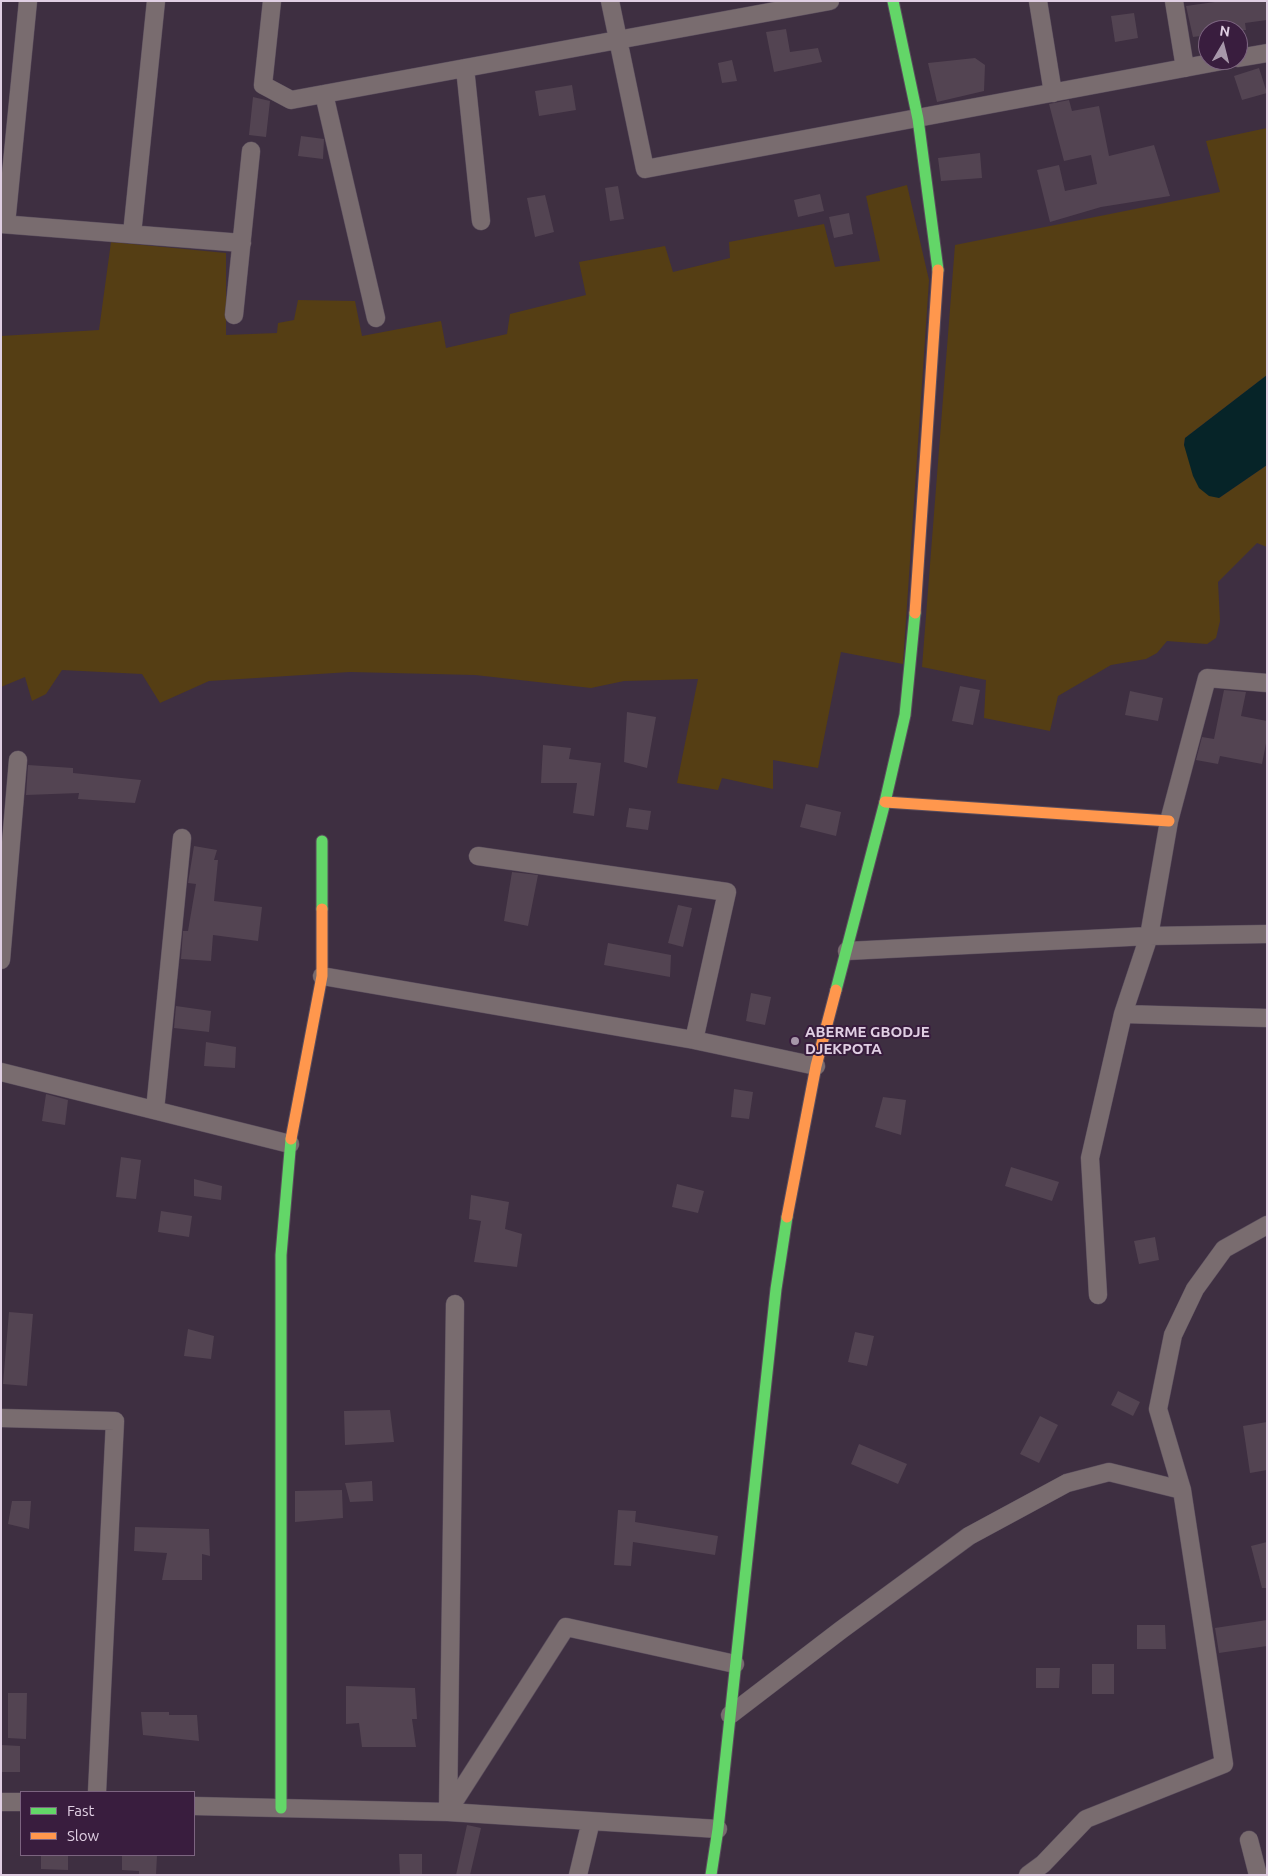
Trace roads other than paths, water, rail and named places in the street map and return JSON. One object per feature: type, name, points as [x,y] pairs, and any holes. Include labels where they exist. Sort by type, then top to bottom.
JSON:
[{"type":"street","points":[[28,1],[4,224],[242,243]]},
{"type":"street","points":[[132,234],[156,1]]},
{"type":"street","points":[[272,1],[263,85],[291,100],[830,1]]},
{"type":"street","points":[[610,1],[645,170],[1198,66]]},
{"type":"street","points":[[711,1875],[718,1829],[776,1289],[790,1199],[816,1066],[885,802],[905,716],[912,670],[938,304],[937,259],[918,119],[893,1]]},
{"type":"street","points":[[1038,1],[1052,93]]},
{"type":"street","points":[[1174,1],[1185,68]]},
{"type":"street","points":[[1248,56],[1267,52]]},
{"type":"street","points":[[465,68],[481,221]]},
{"type":"street","points":[[324,94],[376,318]]},
{"type":"street","points":[[234,315],[251,151]]},
{"type":"street","points":[[1098,1295],[1090,1158],[1122,1014],[1149,936],[1170,821],[1207,678],[1267,683]]},
{"type":"street","points":[[1,960],[18,760]]},
{"type":"street","points":[[885,802],[1170,821]]},
{"type":"street","points":[[155,1110],[182,838]]},
{"type":"street","points":[[280,1808],[282,1255],[290,1144],[322,976],[322,841]]},
{"type":"street","points":[[478,856],[727,892],[694,1040]]},
{"type":"street","points":[[847,951],[1149,936],[1267,934]]},
{"type":"street","points":[[322,976],[694,1040],[816,1066]]},
{"type":"street","points":[[1122,1014],[1267,1018]]},
{"type":"street","points":[[1,1072],[290,1144]]},
{"type":"street","points":[[1028,1875],[1039,1869],[1086,1819],[1224,1764],[1182,1490],[1158,1409],[1173,1335],[1194,1289],[1224,1249],[1267,1225]]},
{"type":"street","points":[[448,1812],[455,1304]]},
{"type":"street","points":[[1,1418],[115,1421],[97,1791]]},
{"type":"street","points":[[730,1715],[841,1630],[970,1536],[1067,1483],[1109,1472],[1182,1490]]},
{"type":"street","points":[[448,1812],[566,1627],[735,1664]]},
{"type":"street","points":[[1,1802],[20,1802]]},
{"type":"street","points":[[195,1806],[448,1812],[718,1829]]},
{"type":"street","points":[[578,1875],[591,1821]]},
{"type":"street","points":[[1249,1840],[1258,1875]]},
{"type":"place","name":"ABERME GBODJE DJEKPOTA","points":[[795,1041]]}]
